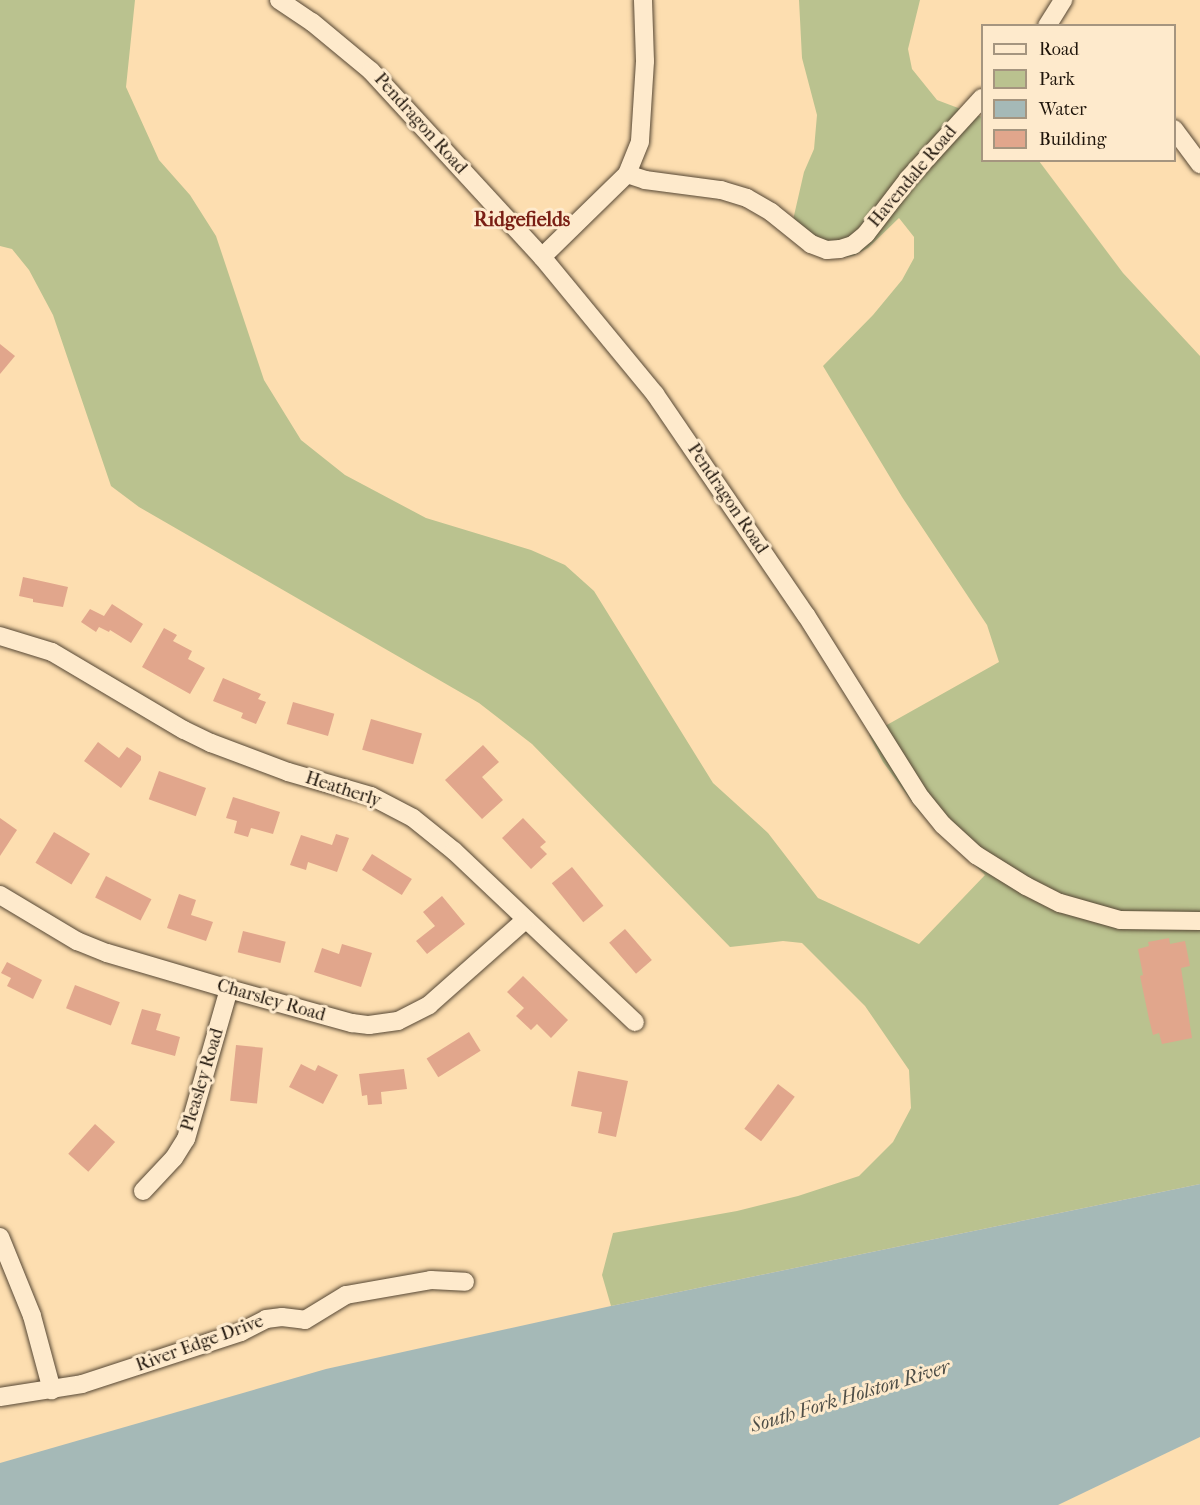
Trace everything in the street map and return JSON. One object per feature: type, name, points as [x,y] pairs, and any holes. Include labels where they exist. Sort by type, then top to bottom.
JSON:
[{"type":"street","points":[[542,257],[627,174],[640,141],[644,113],[644,0]]},
{"type":"street","points":[[1051,24],[1063,0]]},
{"type":"street","name":"Pendragon Road","points":[[287,2],[371,71],[542,257],[655,394],[806,615],[921,798],[944,825],[976,855],[1026,886],[1060,903],[1120,920],[1200,921]]},
{"type":"street","name":"Havendale Road","points":[[627,174],[645,180],[721,190],[747,198],[771,212],[811,243],[827,250],[840,249],[853,245],[866,234],[908,179],[981,99]]},
{"type":"street","points":[[1176,132],[1200,164]]},
{"type":"street","name":"Heatherly","points":[[0,636],[52,652],[184,730],[211,743],[288,772],[371,796],[413,818],[454,851],[525,921],[635,1022]]},
{"type":"street","name":"Charsley Road","points":[[0,896],[68,936],[107,953],[352,1023],[382,1025],[398,1021],[429,1005],[525,921]]},
{"type":"street","name":"Pleasley Road","points":[[142,1191],[174,1158],[186,1139],[229,989]]},
{"type":"street","points":[[0,1237],[32,1316],[52,1390]]},
{"type":"street","name":"River Edge Drive","points":[[0,1397],[82,1384],[241,1332],[266,1319],[282,1317],[305,1320],[346,1295],[431,1280],[465,1282]]},
{"type":"green space","points":[[0,0],[135,0],[126,87],[159,160],[190,195],[216,236],[264,380],[301,440],[345,475],[426,518],[531,550],[565,565],[594,591],[713,783],[768,833],[818,898],[919,944],[985,875],[918,810],[883,762],[869,735],[999,662],[987,625],[902,497],[823,366],[873,315],[902,280],[914,258],[914,237],[899,218],[868,248],[853,256],[840,258],[830,256],[793,220],[804,172],[814,149],[817,115],[802,58],[799,0],[920,0],[908,49],[912,69],[937,100],[981,117],[981,162],[1040,162],[1123,273],[1200,356],[1200,1184],[611,1306],[602,1275],[613,1233],[737,1211],[798,1196],[859,1176],[893,1142],[911,1108],[909,1070],[865,1006],[802,943],[783,941],[730,947],[532,744],[479,703],[139,507],[111,486],[53,315],[29,270],[12,249],[0,246]]},
{"type":"water","name":"South Fork Holston River","points":[[1200,1184],[1200,1437],[1058,1505],[0,1505],[0,1463],[326,1369],[611,1306]]},
{"type":"building","points":[[0,344],[15,356],[0,374]]},
{"type":"building","points":[[23,577],[68,587],[63,607],[33,602],[33,599],[19,596]]},
{"type":"building","points":[[112,604],[143,624],[131,643],[110,630],[109,632],[99,627],[96,632],[81,622],[90,609],[104,616]]},
{"type":"building","points":[[164,628],[177,635],[173,641],[192,651],[188,659],[205,668],[190,694],[142,667]]},
{"type":"building","points":[[223,678],[261,694],[258,699],[266,702],[256,724],[241,718],[243,713],[213,701]]},
{"type":"building","points":[[293,702],[334,714],[328,736],[287,724]]},
{"type":"building","points":[[371,719],[422,734],[413,764],[362,750]]},
{"type":"building","points":[[98,742],[119,758],[127,747],[141,756],[141,760],[121,788],[84,761]]},
{"type":"building","points":[[483,745],[499,762],[482,777],[503,800],[482,819],[445,780]]},
{"type":"building","points":[[159,771],[206,788],[196,816],[149,799]]},
{"type":"building","points":[[233,797],[280,812],[273,834],[251,828],[248,837],[234,833],[237,821],[226,818]]},
{"type":"building","points":[[0,818],[17,830],[0,856]]},
{"type":"building","points":[[523,818],[546,842],[540,847],[547,854],[531,869],[502,838]]},
{"type":"building","points":[[54,832],[90,854],[71,884],[35,863]]},
{"type":"building","points":[[336,834],[349,838],[337,872],[308,862],[306,870],[290,865],[301,835],[332,845]]},
{"type":"building","points":[[372,854],[412,879],[402,895],[362,870]]},
{"type":"building","points":[[572,867],[603,906],[583,922],[552,883]]},
{"type":"building","points":[[106,876],[151,899],[141,921],[95,897]]},
{"type":"building","points":[[179,894],[196,900],[191,915],[213,922],[206,941],[167,928]]},
{"type":"building","points":[[442,896],[465,924],[427,954],[416,941],[435,926],[423,912]]},
{"type":"building","points":[[625,929],[652,960],[636,974],[609,943]]},
{"type":"building","points":[[243,931],[286,942],[280,963],[238,952]]},
{"type":"building","points":[[1169,938],[1170,944],[1185,941],[1190,966],[1181,968],[1192,1038],[1162,1044],[1159,1033],[1153,1035],[1140,976],[1143,975],[1138,949],[1149,946],[1148,942]]},
{"type":"building","points":[[342,944],[372,953],[361,987],[314,972],[322,948],[339,954]]},
{"type":"building","points":[[7,962],[42,980],[33,999],[7,986],[11,978],[1,973]]},
{"type":"building","points":[[523,976],[568,1020],[551,1038],[537,1024],[531,1030],[516,1016],[524,1008],[507,992]]},
{"type":"building","points":[[75,985],[120,1002],[111,1026],[66,1008]]},
{"type":"building","points":[[142,1009],[161,1014],[156,1030],[180,1037],[175,1056],[131,1044]]},
{"type":"building","points":[[469,1032],[481,1051],[438,1077],[427,1058]]},
{"type":"building","points":[[236,1045],[263,1048],[257,1104],[230,1101]]},
{"type":"building","points":[[301,1064],[315,1071],[318,1065],[338,1075],[323,1104],[289,1087]]},
{"type":"building","points":[[404,1069],[407,1089],[381,1092],[382,1104],[368,1105],[367,1095],[362,1096],[359,1074]]},
{"type":"building","points":[[578,1071],[628,1081],[616,1137],[598,1133],[602,1112],[571,1106]]},
{"type":"building","points":[[778,1084],[795,1097],[761,1141],[744,1129]]},
{"type":"building","points":[[95,1124],[115,1142],[88,1172],[68,1154]]},
{"type":"district","name":"Ridgefields","points":[[522,219]]}]
